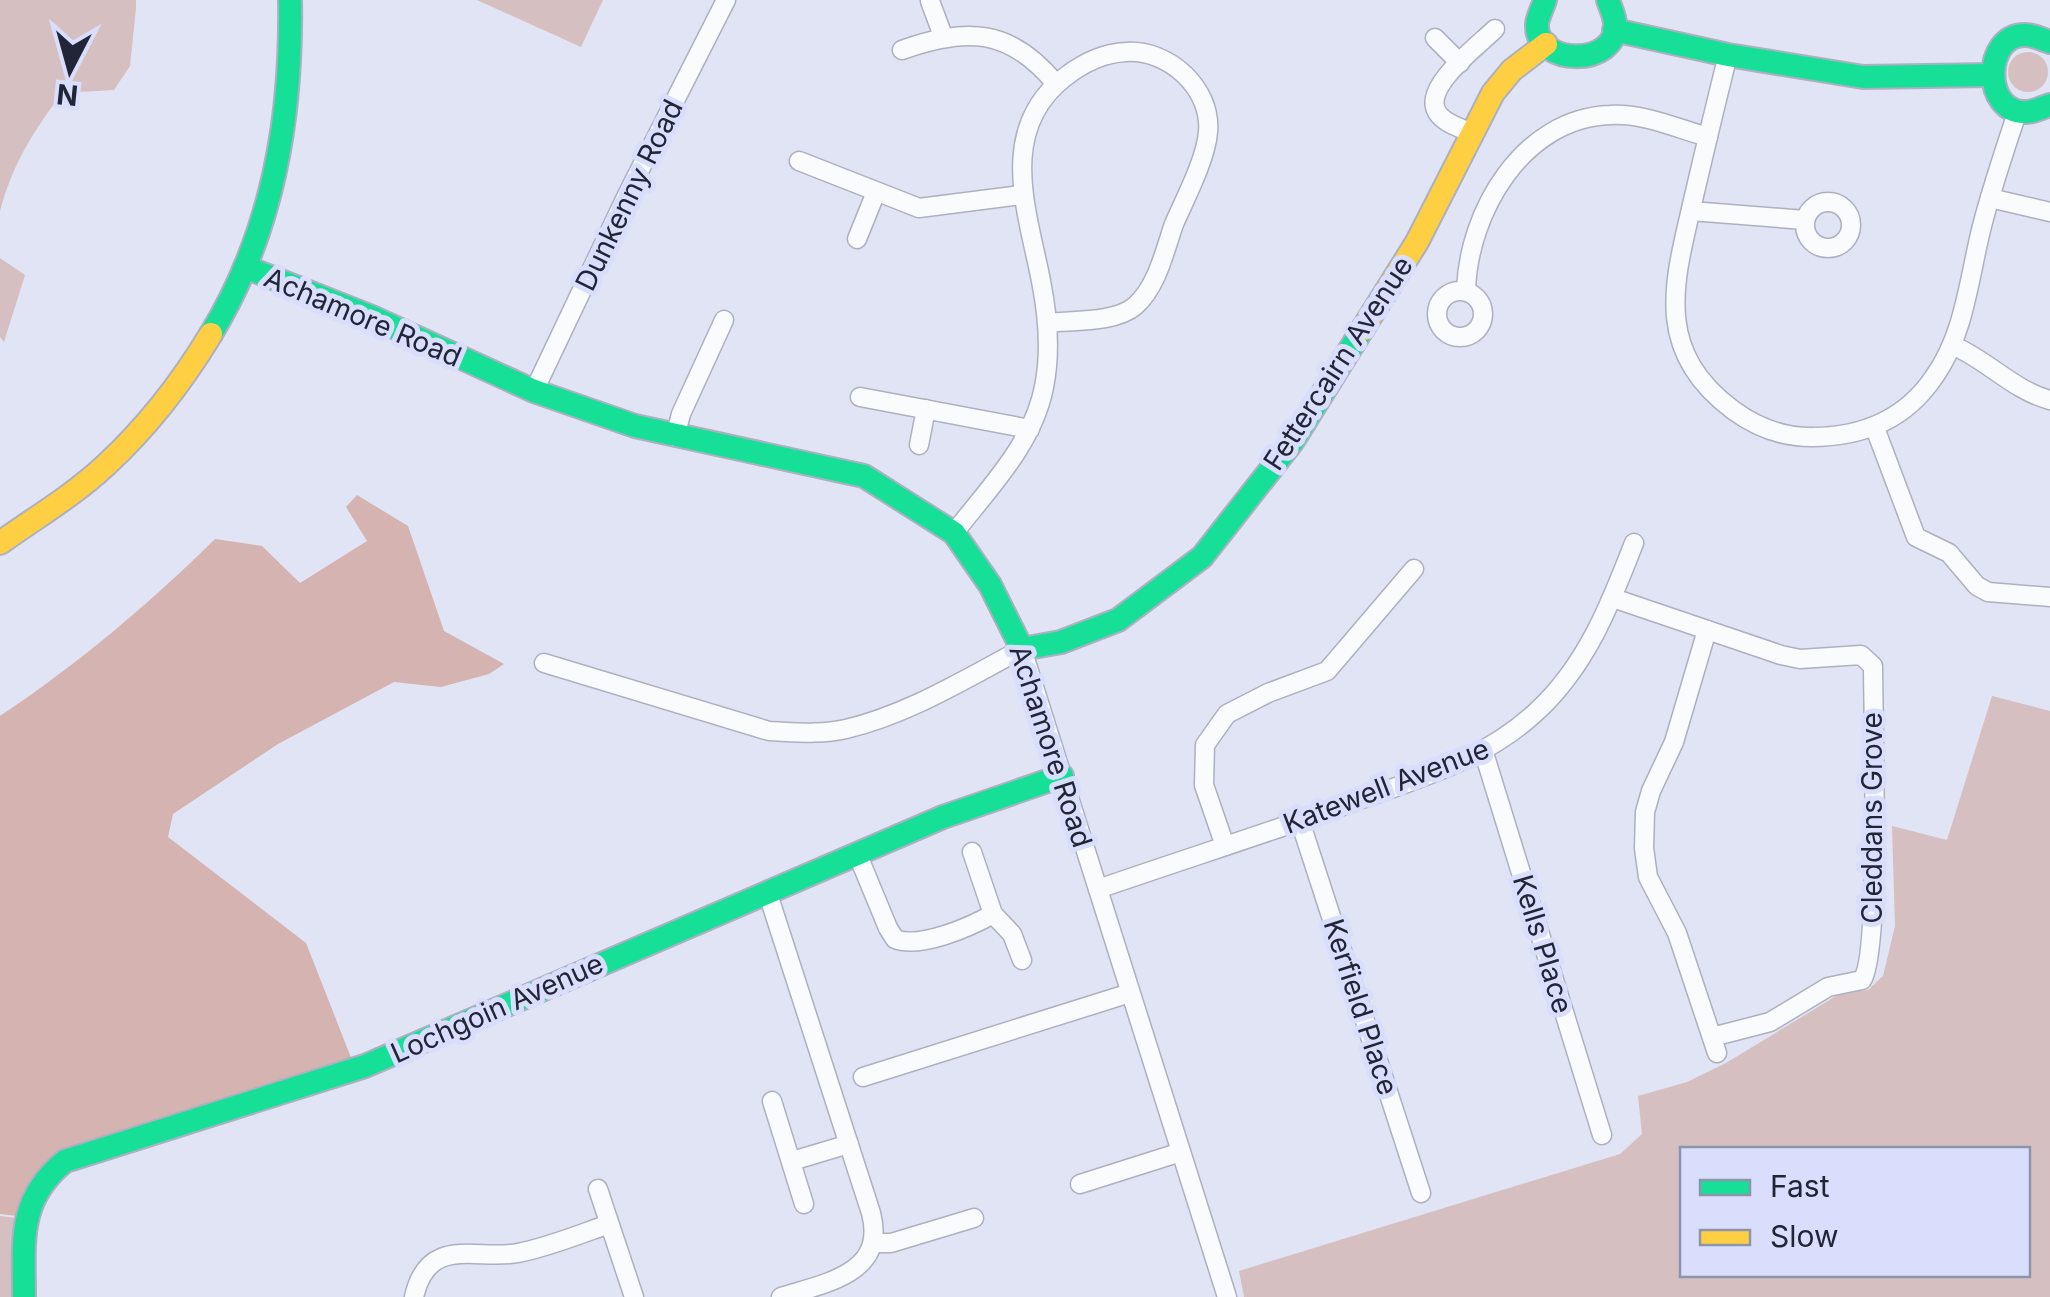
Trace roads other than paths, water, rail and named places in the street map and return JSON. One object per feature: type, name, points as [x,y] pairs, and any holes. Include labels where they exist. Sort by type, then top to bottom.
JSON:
[{"type":"street","points":[[0,542],[105,466],[148,422],[209,337],[246,267],[273,192],[290,103],[290,0]]},
{"type":"street","name":"Dunkenny Road","points":[[534,391],[726,0]]},
{"type":"street","points":[[930,0],[944,36]]},
{"type":"street","points":[[1545,0],[1538,20],[1546,44],[1566,58],[1578,60],[1601,50],[1614,30],[1608,0]]},
{"type":"street","points":[[1472,134],[1443,119],[1434,106],[1440,83],[1495,29]]},
{"type":"street","points":[[1614,30],[1728,56],[1864,78],[1990,76]]},
{"type":"street","points":[[902,50],[944,36],[968,35],[1004,43],[1038,62],[1056,84]]},
{"type":"street","points":[[2050,42],[2034,36],[2008,41],[1998,50],[1990,76],[1996,93],[2018,110],[2030,112],[2050,105]]},
{"type":"street","points":[[1435,38],[1460,63]]},
{"type":"street","name":"Fettercairn Avenue","points":[[1022,650],[1061,642],[1118,620],[1202,557],[1293,440],[1417,242],[1492,93],[1512,70],[1546,44]]},
{"type":"street","points":[[954,534],[1019,449],[1044,385],[1047,323],[1021,195],[1029,128],[1056,84],[1096,58],[1128,52],[1157,57],[1186,76],[1198,91],[1209,130],[1155,276],[1138,304],[1114,316],[1047,323]]},
{"type":"street","points":[[1728,56],[1676,267],[1674,304],[1682,342],[1704,383],[1741,415],[1781,434],[1828,437],[1876,428],[1908,408],[1924,392],[1954,346],[1990,198],[2018,110]]},
{"type":"street","points":[[1466,291],[1469,248],[1484,209],[1516,164],[1551,130],[1586,118],[1629,115],[1708,137]]},
{"type":"street","points":[[799,161],[876,192],[930,208],[1021,195]]},
{"type":"street","points":[[857,239],[876,192]]},
{"type":"street","points":[[1990,198],[2050,212]]},
{"type":"street","points":[[1691,211],[1806,220]]},
{"type":"street","name":"Achamore Road","points":[[246,267],[372,317],[534,391],[634,426],[864,476],[954,534],[990,585],[1022,650],[1226,1297]]},
{"type":"street","points":[[675,436],[724,320]]},
{"type":"street","points":[[1954,346],[1980,358],[2017,386],[2050,400]]},
{"type":"street","points":[[860,397],[1030,429]]},
{"type":"street","points":[[919,445],[926,409]]},
{"type":"street","points":[[1876,428],[1916,537],[1949,553],[1988,592],[2050,596]]},
{"type":"street","name":"Katewell Avenue","points":[[1098,890],[1300,822],[1484,753],[1538,711],[1592,643],[1634,543]]},
{"type":"street","points":[[1225,846],[1204,785],[1205,745],[1227,714],[1327,670],[1414,569]]},
{"type":"street","name":"Cleddans Grove","points":[[1613,598],[1781,655],[1861,655],[1873,666],[1873,919],[1868,972],[1862,980],[1828,988],[1770,1022],[1714,1045],[1677,933],[1648,877],[1644,848],[1650,791],[1674,742],[1707,630]]},
{"type":"street","points":[[544,663],[768,731],[804,733],[844,730],[908,709],[1022,650]]},
{"type":"street","name":"Kells Place","points":[[1484,753],[1602,1135]]},
{"type":"street","name":"Lochgoin Avenue","points":[[24,1297],[29,1200],[48,1172],[65,1161],[365,1066],[942,817],[1062,776]]},
{"type":"street","name":"Kerfield Place","points":[[1300,822],[1421,1193]]},
{"type":"street","points":[[972,852],[994,914],[1012,934],[1022,960]]},
{"type":"street","points":[[857,853],[896,939],[912,942],[970,927],[994,914]]},
{"type":"street","points":[[767,890],[874,1224],[873,1246],[851,1272],[781,1297]]},
{"type":"street","points":[[863,1077],[1130,993]]},
{"type":"street","points":[[772,1101],[804,1204]]},
{"type":"street","points":[[792,1162],[849,1144]]},
{"type":"street","points":[[1080,1184],[1181,1152]]},
{"type":"street","points":[[598,1190],[634,1297]]},
{"type":"street","points":[[873,1246],[974,1218]]},
{"type":"street","points":[[414,1297],[430,1266],[452,1253],[522,1252],[609,1224]]}]
